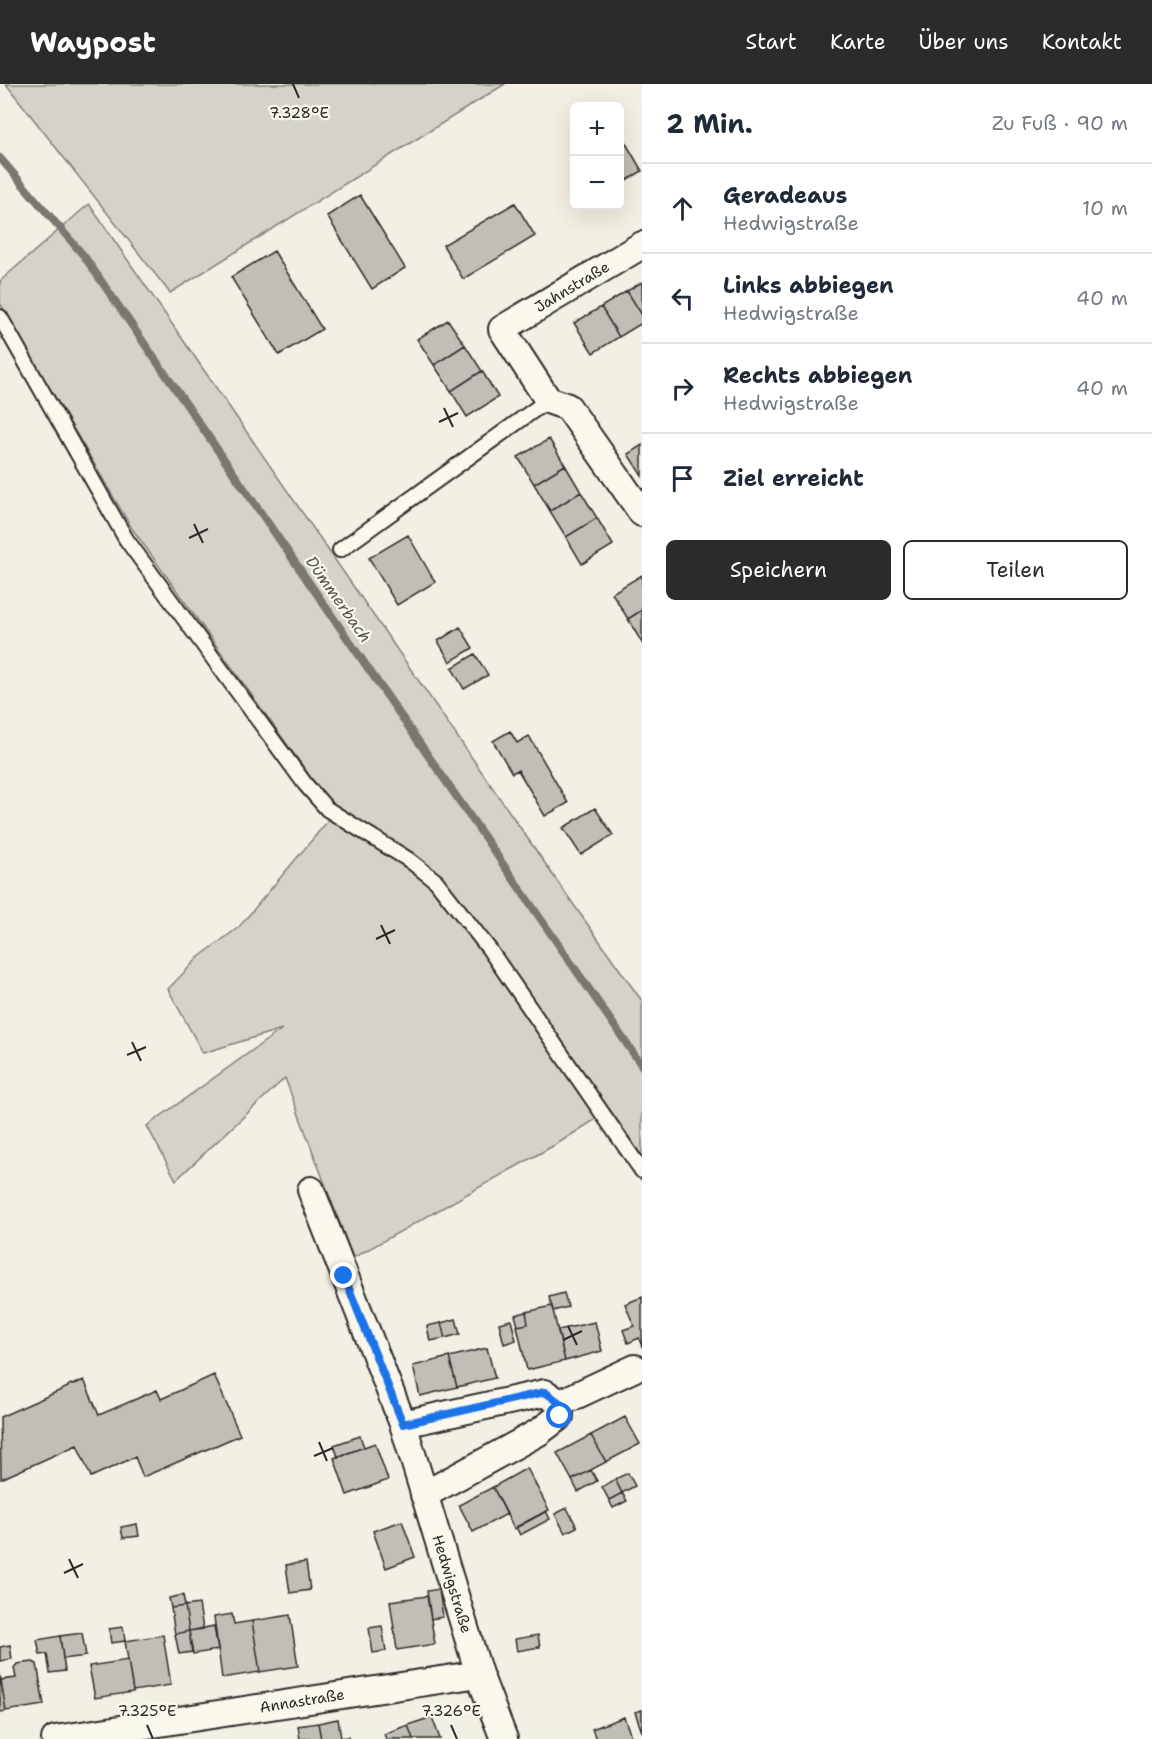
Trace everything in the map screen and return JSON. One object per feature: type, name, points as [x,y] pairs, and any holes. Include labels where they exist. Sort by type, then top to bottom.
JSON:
[{"type":"street","name":"Jahnstraße","points":[[548,400],[502,329],[642,245]]},
{"type":"street","points":[[548,400],[568,407],[641,510]]},
{"type":"street","name":"Hedwigstraße","points":[[311,1190],[403,1424],[479,1674]]},
{"type":"street","points":[[560,1403],[635,1368]]},
{"type":"street","points":[[403,1424],[545,1392],[560,1403]]},
{"type":"street","points":[[424,1495],[539,1432],[560,1416],[560,1403]]},
{"type":"street","points":[[479,1674],[504,1739]]},
{"type":"street","name":"Annastraße","points":[[55,1739],[479,1674]]},
{"type":"lane","points":[[0,316],[126,539],[305,784],[327,809],[409,860],[436,881],[489,949],[642,1171]]},
{"type":"lane","points":[[340,550],[548,400]]},
{"type":"shaded area","points":[[6,84],[505,84],[170,293]]},
{"type":"shaded area","points":[[89,204],[642,1001],[642,1156],[610,1110],[560,1142],[353,1258],[285,1078],[176,1180],[147,1126],[282,1029],[203,1053],[168,989],[199,957],[239,927],[327,822],[330,804],[131,527],[0,303],[0,281]]},
{"type":"building","points":[[624,140],[642,171],[624,182]]},
{"type":"building","points":[[360,195],[405,268],[372,289],[327,216]]},
{"type":"building","points":[[515,203],[535,236],[463,279],[443,245]]},
{"type":"building","points":[[274,251],[322,329],[279,355],[231,277]]},
{"type":"building","points":[[642,282],[642,315],[627,291]]},
{"type":"building","points":[[627,291],[642,315],[642,323],[619,337],[601,307]]},
{"type":"building","points":[[601,307],[619,337],[593,353],[574,323]]},
{"type":"building","points":[[448,320],[465,345],[434,365],[417,339]]},
{"type":"building","points":[[465,345],[482,371],[451,391],[434,365]]},
{"type":"building","points":[[482,371],[498,397],[467,417],[451,391]]},
{"type":"building","points":[[549,439],[565,465],[534,484],[518,457]]},
{"type":"building","points":[[642,445],[642,476],[628,454]]},
{"type":"building","points":[[565,465],[581,492],[550,511],[534,484]]},
{"type":"building","points":[[581,492],[597,518],[566,537],[550,511]]},
{"type":"building","points":[[597,518],[613,545],[582,564],[566,537]]},
{"type":"building","points":[[408,535],[435,582],[397,605],[369,558]]},
{"type":"building","points":[[642,575],[642,610],[628,619],[612,593]]},
{"type":"building","points":[[642,610],[642,643],[628,619]]},
{"type":"building","points":[[460,627],[473,648],[450,662],[438,641]]},
{"type":"building","points":[[475,654],[488,675],[464,689],[452,668]]},
{"type":"building","points":[[510,731],[517,743],[529,736],[568,803],[545,816],[518,770],[512,773],[493,741]]},
{"type":"building","points":[[595,808],[613,835],[581,855],[563,828]]},
{"type":"building","points":[[564,1293],[568,1307],[553,1311],[549,1297]]},
{"type":"building","points":[[642,1297],[642,1347],[639,1338],[628,1343],[623,1330],[634,1326],[625,1304]]},
{"type":"building","points":[[552,1306],[565,1361],[527,1370],[517,1326],[528,1324],[526,1312]]},
{"type":"building","points":[[526,1312],[528,1324],[518,1326],[515,1315]]},
{"type":"building","points":[[456,1319],[460,1334],[445,1338],[441,1323]]},
{"type":"building","points":[[511,1320],[516,1340],[504,1344],[499,1323]]},
{"type":"building","points":[[595,1322],[602,1351],[565,1361],[558,1330]]},
{"type":"building","points":[[441,1323],[445,1338],[430,1341],[427,1326]]},
{"type":"building","points":[[487,1348],[495,1378],[457,1387],[449,1357]]},
{"type":"building","points":[[449,1357],[457,1387],[420,1396],[413,1366]]},
{"type":"building","points":[[214,1375],[240,1435],[143,1477],[135,1457],[91,1477],[77,1445],[1,1479],[0,1417],[84,1380],[99,1415],[157,1390],[161,1399]]},
{"type":"building","points":[[625,1417],[640,1444],[606,1462],[591,1435]]},
{"type":"building","points":[[591,1435],[606,1462],[572,1480],[557,1453]]},
{"type":"building","points":[[360,1436],[364,1447],[338,1457],[334,1445]]},
{"type":"building","points":[[375,1443],[388,1480],[347,1495],[334,1458]]},
{"type":"building","points":[[527,1468],[549,1510],[514,1529],[493,1487]]},
{"type":"building","points":[[591,1470],[597,1481],[578,1492],[572,1480]]},
{"type":"building","points":[[628,1473],[635,1486],[622,1493],[615,1479]]},
{"type":"building","points":[[615,1479],[622,1493],[609,1500],[602,1487]]},
{"type":"building","points":[[493,1487],[507,1514],[473,1532],[459,1505]]},
{"type":"building","points":[[622,1493],[627,1501],[613,1508],[609,1500]]},
{"type":"building","points":[[567,1508],[577,1527],[565,1533],[555,1514]]},
{"type":"building","points":[[546,1511],[550,1519],[520,1535],[516,1527]]},
{"type":"building","points":[[402,1521],[415,1557],[386,1568],[373,1531]]},
{"type":"building","points":[[137,1524],[139,1536],[123,1538],[121,1527]]},
{"type":"building","points":[[306,1562],[310,1590],[290,1593],[286,1565]]},
{"type":"building","points":[[439,1589],[443,1617],[431,1619],[427,1591]]},
{"type":"building","points":[[183,1595],[185,1606],[171,1608],[169,1598]]},
{"type":"building","points":[[427,1596],[435,1644],[397,1650],[390,1601]]},
{"type":"building","points":[[199,1604],[203,1629],[189,1631],[185,1606]]},
{"type":"building","points":[[185,1606],[189,1631],[175,1634],[171,1608]]},
{"type":"building","points":[[232,1614],[234,1624],[252,1621],[260,1672],[222,1678],[214,1617]]},
{"type":"building","points":[[290,1615],[298,1666],[260,1672],[252,1621]]},
{"type":"building","points":[[214,1626],[218,1650],[193,1654],[189,1631]]},
{"type":"building","points":[[382,1626],[386,1651],[373,1653],[369,1628]]},
{"type":"building","points":[[123,1627],[125,1641],[111,1643],[109,1629]]},
{"type":"building","points":[[189,1631],[192,1652],[179,1654],[175,1634]]},
{"type":"building","points":[[82,1633],[86,1656],[63,1659],[60,1636]]},
{"type":"building","points":[[163,1635],[171,1685],[133,1691],[125,1641]]},
{"type":"building","points":[[538,1635],[540,1647],[517,1651],[515,1639]]},
{"type":"building","points":[[60,1636],[65,1671],[50,1673],[47,1654],[40,1655],[37,1640]]},
{"type":"building","points":[[10,1645],[12,1659],[0,1661],[0,1647]]},
{"type":"building","points":[[128,1660],[133,1692],[95,1698],[89,1666]]},
{"type":"building","points":[[33,1662],[37,1664],[44,1705],[6,1711],[1,1680],[16,1678],[14,1668],[17,1664]]},
{"type":"building","points":[[0,1674],[6,1711],[0,1712]]},
{"type":"building","points":[[642,1710],[642,1732],[635,1712]]},
{"type":"building","points":[[432,1717],[440,1739],[413,1739],[408,1725]]},
{"type":"building","points":[[624,1717],[632,1739],[596,1739],[592,1729]]},
{"type":"building","points":[[338,1719],[341,1738],[348,1737],[348,1739],[321,1739],[318,1723]]},
{"type":"building","points":[[318,1723],[321,1739],[300,1739],[298,1726]]},
{"type":"building","points":[[408,1725],[413,1739],[386,1739],[384,1734]]},
{"type":"waterway","name":"Dümmerbach","points":[[0,158],[84,256],[642,1066]]},
{"type":"route","points":[[344,1276],[403,1424],[545,1392],[560,1403],[560,1416]]}]
